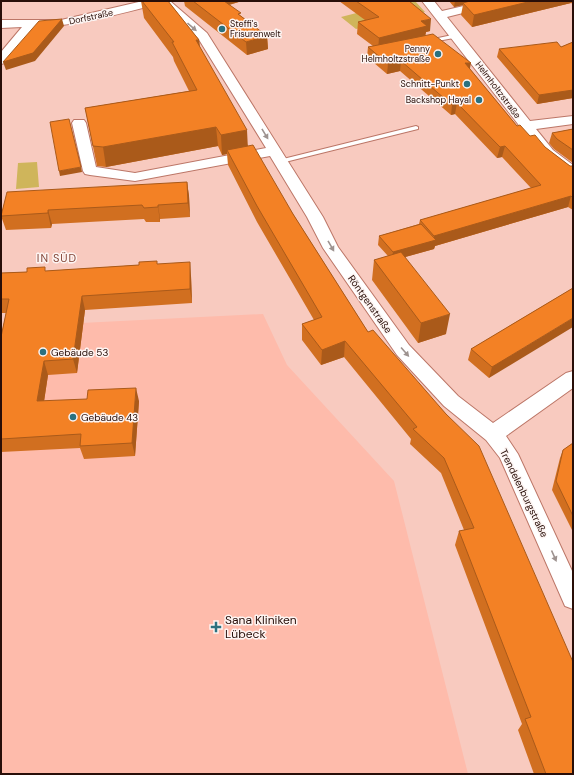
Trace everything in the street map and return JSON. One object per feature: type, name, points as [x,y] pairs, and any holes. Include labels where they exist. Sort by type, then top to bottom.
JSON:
[{"type":"street","name":"Dorfstraße","points":[[1,24],[30,25],[62,23],[102,15],[156,1]]},
{"type":"street","name":"Röntgenstraße","points":[[163,1],[203,36],[278,156],[331,248],[403,350],[451,401],[494,434]]},
{"type":"street","name":"Helmholtzstraße","points":[[428,1],[548,153],[573,172]]},
{"type":"street","points":[[440,15],[499,1]]},
{"type":"street","points":[[1,60],[30,25]]},
{"type":"street","points":[[526,126],[573,120]]},
{"type":"street","points":[[79,123],[90,171],[135,177],[278,156]]},
{"type":"street","points":[[494,434],[573,378]]},
{"type":"street","name":"Trendelenburgstraße","points":[[494,434],[508,454],[573,598]]},
{"type":"lane","points":[[417,43],[457,36]]},
{"type":"lane","points":[[278,156],[416,128]]},
{"type":"shaded area","points":[[403,1],[415,1],[425,12],[356,29],[341,17]]},
{"type":"shaded area","points":[[37,162],[39,187],[16,189],[18,163]]},
{"type":"shaded area","name":"Sana Kliniken Lübeck","points":[[263,314],[287,365],[394,481],[468,774],[1,774],[1,327]]},
{"type":"building","points":[[142,1],[168,1],[199,40],[196,40],[247,130],[221,135],[216,127],[103,147],[93,146],[85,108],[197,90],[172,42],[174,42]]},
{"type":"building","points":[[193,1],[224,1],[241,13],[238,14],[267,36],[246,42]]},
{"type":"building","points":[[356,1],[409,1],[431,19],[421,21],[427,26],[379,38],[358,22],[379,17]]},
{"type":"building","points":[[470,1],[532,1],[474,15],[463,3]]},
{"type":"building","points":[[62,19],[33,53],[3,62],[39,21]]},
{"type":"building","points":[[433,34],[471,63],[465,63],[517,126],[520,125],[530,136],[535,135],[545,147],[570,166],[573,166],[573,198],[571,196],[434,236],[420,220],[541,185],[505,146],[500,147],[457,103],[452,105],[401,61],[388,64],[368,47]]},
{"type":"building","points":[[557,42],[561,47],[573,42],[573,90],[539,95],[499,49]]},
{"type":"building","points":[[69,119],[81,167],[59,171],[50,122]]},
{"type":"building","points":[[573,129],[573,150],[557,139],[552,133]]},
{"type":"building","points":[[253,145],[293,214],[368,332],[373,330],[446,414],[479,446],[573,662],[573,774],[546,774],[525,719],[531,717],[459,531],[474,528],[444,458],[413,429],[417,427],[345,341],[322,350],[302,324],[322,317],[257,206],[227,150]]},
{"type":"building","points":[[187,182],[188,203],[158,205],[158,207],[144,208],[142,205],[48,210],[48,213],[1,216],[7,192]]},
{"type":"building","points":[[421,224],[436,240],[393,252],[379,236]]},
{"type":"building","points":[[401,252],[450,314],[421,323],[374,260]]},
{"type":"building","points":[[157,261],[157,264],[190,262],[190,289],[82,296],[73,359],[44,361],[37,401],[87,399],[88,390],[136,388],[132,443],[80,446],[81,434],[1,439],[1,337],[9,299],[1,299],[1,273],[27,272],[27,268],[45,267],[45,271],[139,265],[139,262]]},
{"type":"building","points":[[573,288],[573,318],[492,367],[471,349]]},
{"type":"building","points":[[573,443],[573,516],[556,481],[563,450]]},
{"type":"place","name":"Steffi's Frisurenwelt","points":[[222,29]]},
{"type":"place","name":"Penny Helmholtzstraße","points":[[438,54]]},
{"type":"place","name":"Schnitt-Punkt","points":[[467,84]]},
{"type":"place","name":"Backshop Hayal","points":[[479,100]]},
{"type":"place","name":"Gebäude 53","points":[[43,352]]},
{"type":"place","name":"Gebäude 43","points":[[73,417]]},
{"type":"place","name":"Sana Kliniken Lübeck","points":[[216,627]]},
{"type":"district","name":"IN SÜD","points":[[57,258]]}]
